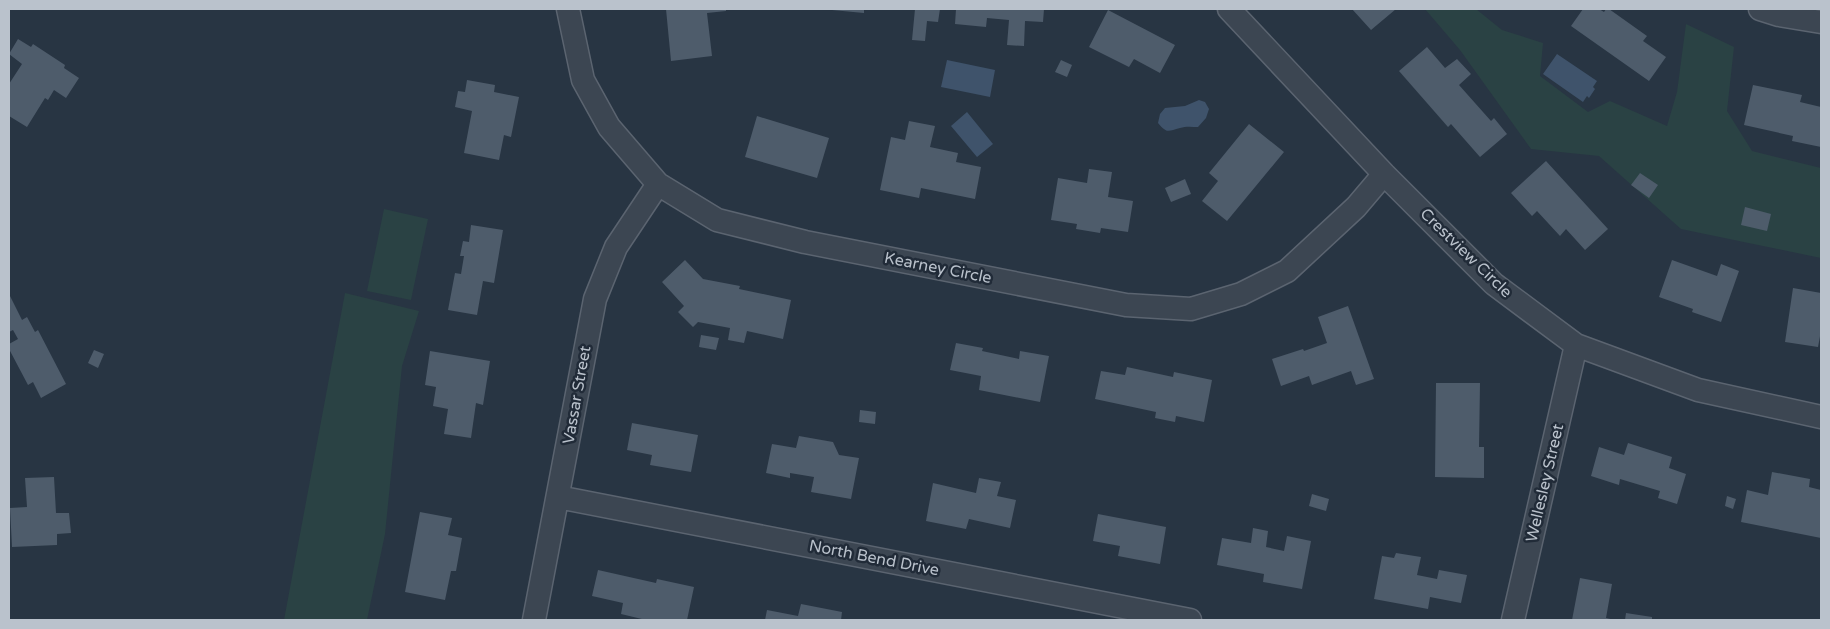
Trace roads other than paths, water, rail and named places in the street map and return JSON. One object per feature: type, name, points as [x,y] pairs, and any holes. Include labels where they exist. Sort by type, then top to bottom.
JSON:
[{"type":"street","name":"Kearney Circle","points":[[568,9],[583,80],[609,127],[658,184],[717,220],[804,242],[1126,305],[1191,309],[1240,294],[1287,271],[1356,207],[1384,174]]},
{"type":"street","name":"Crestview Circle","points":[[1230,9],[1384,174],[1494,284],[1576,345],[1698,390],[1821,418]]},
{"type":"street","points":[[1760,9],[1779,15],[1821,22]]},
{"type":"street","name":"Vassar Street","points":[[534,620],[594,299],[616,247],[658,184]]},
{"type":"street","name":"Wellesley Street","points":[[1513,620],[1576,345]]},
{"type":"street","name":"North Bend Drive","points":[[558,497],[1190,620]]},
{"type":"water","points":[[1557,54],[1597,81],[1593,87],[1595,89],[1589,98],[1587,96],[1583,102],[1543,74]]},
{"type":"water","points":[[947,60],[995,70],[990,97],[941,87]]},
{"type":"water","points":[[1199,100],[1205,102],[1209,109],[1206,118],[1198,127],[1184,127],[1168,131],[1158,123],[1160,114],[1165,108],[1185,106]]},
{"type":"water","points":[[967,112],[993,144],[977,157],[951,126]]}]
